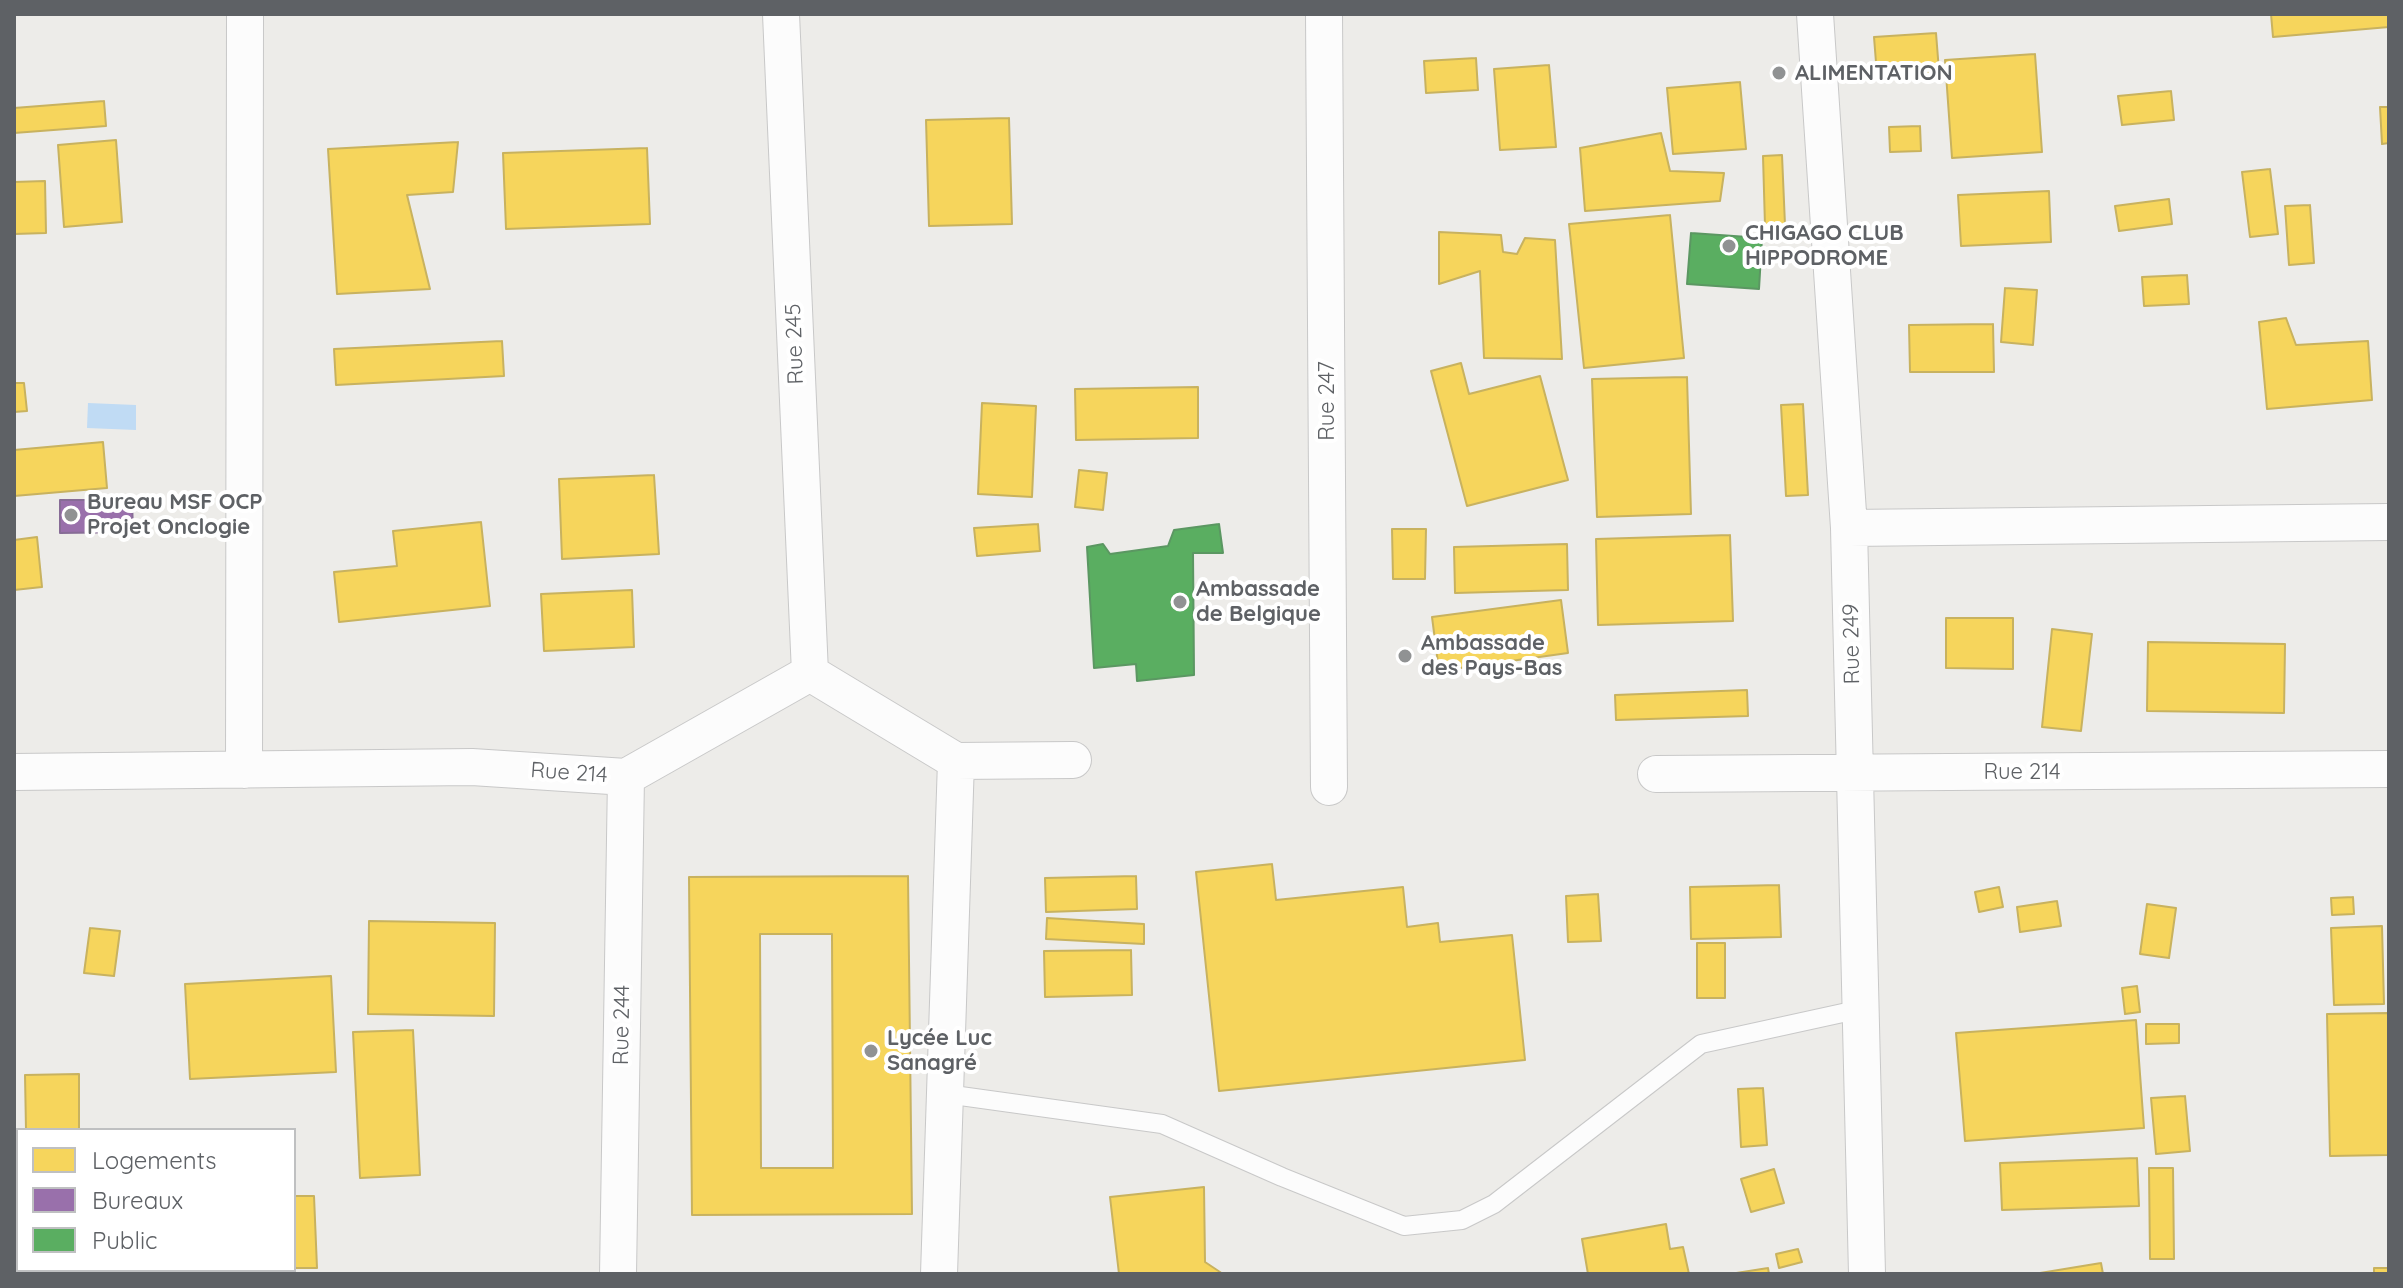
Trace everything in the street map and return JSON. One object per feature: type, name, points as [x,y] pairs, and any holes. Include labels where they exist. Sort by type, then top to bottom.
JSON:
[{"type":"street","points":[[244,770],[245,14]]},
{"type":"street","name":"Rue 245","points":[[781,14],[810,673]]},
{"type":"street","name":"Rue 247","points":[[1324,14],[1329,787]]},
{"type":"street","name":"Rue 249","points":[[1815,14],[1849,528],[1867,1274]]},
{"type":"street","points":[[1849,528],[2389,522]]},
{"type":"street","points":[[810,673],[956,761],[1073,760]]},
{"type":"street","name":"Rue 214","points":[[14,772],[472,767],[626,777],[810,673]]},
{"type":"street","points":[[939,1274],[956,761]]},
{"type":"street","name":"Rue 214","points":[[1656,774],[2389,769]]},
{"type":"street","name":"Rue 244","points":[[618,1274],[626,777]]},
{"type":"lane","points":[[946,1094],[1162,1124],[1404,1226],[1462,1220],[1494,1204],[1701,1044],[1861,1009]]},
{"type":"water","points":[[88,403],[136,405],[136,430],[87,428]]},
{"type":"building: Logements","points":[[2271,14],[2389,14],[2389,27],[2273,37]]},
{"type":"building: Logements","points":[[1936,33],[1939,71],[1877,75],[1874,37]]},
{"type":"building: Logements","points":[[2035,54],[2042,152],[1952,158],[1945,60]]},
{"type":"building: Logements","points":[[1476,58],[1478,90],[1426,93],[1424,61]]},
{"type":"building: Logements","points":[[1549,65],[1556,147],[1500,150],[1494,69]]},
{"type":"building: Logements","points":[[1740,82],[1746,149],[1673,154],[1667,88]]},
{"type":"building: Logements","points":[[2171,91],[2174,120],[2122,125],[2118,96]]},
{"type":"building: Logements","points":[[104,101],[106,126],[14,133],[14,108]]},
{"type":"building: Logements","points":[[2380,107],[2389,107],[2389,143],[2382,144]]},
{"type":"building: Logements","points":[[1009,118],[1012,224],[929,226],[926,120]]},
{"type":"building: Logements","points":[[1920,126],[1921,151],[1890,152],[1889,127]]},
{"type":"building: Logements","points":[[1661,133],[1670,171],[1724,173],[1720,201],[1585,211],[1580,148]]},
{"type":"building: Logements","points":[[116,140],[122,222],[64,227],[58,145]]},
{"type":"building: Logements","points":[[458,142],[453,192],[407,195],[430,289],[337,294],[328,149]]},
{"type":"building: Logements","points":[[647,148],[650,224],[506,229],[503,153]]},
{"type":"building: Logements","points":[[1782,155],[1785,225],[1765,226],[1763,156]]},
{"type":"building: Logements","points":[[2270,169],[2278,234],[2250,237],[2242,172]]},
{"type":"building: Logements","points":[[45,181],[46,233],[14,234],[14,182]]},
{"type":"building: Logements","points":[[2049,191],[2051,242],[1961,246],[1958,195]]},
{"type":"building: Logements","points":[[2169,199],[2172,224],[2119,231],[2115,206]]},
{"type":"building: Logements","points":[[2310,205],[2314,263],[2289,265],[2285,206]]},
{"type":"building: Logements","points":[[1670,215],[1684,358],[1584,368],[1569,224]]},
{"type":"building: Logements","points":[[1439,232],[1501,235],[1503,252],[1517,254],[1525,238],[1555,240],[1562,359],[1484,358],[1480,271],[1439,284]]},
{"type":"building: Logements","points":[[2187,275],[2189,304],[2144,306],[2142,277]]},
{"type":"building: Logements","points":[[2005,288],[2037,290],[2033,345],[2001,342]]},
{"type":"building: Logements","points":[[2286,318],[2296,345],[2368,341],[2372,400],[2267,409],[2259,322]]},
{"type":"building: Logements","points":[[1993,324],[1994,372],[1910,372],[1909,325]]},
{"type":"building: Logements","points":[[502,341],[504,376],[336,385],[334,349]]},
{"type":"building: Logements","points":[[1461,363],[1469,394],[1540,376],[1568,480],[1467,506],[1431,371]]},
{"type":"building: Logements","points":[[1687,377],[1691,514],[1597,517],[1592,379]]},
{"type":"building: Logements","points":[[14,383],[24,383],[27,411],[14,412]]},
{"type":"building: Logements","points":[[1198,387],[1198,438],[1076,440],[1075,389]]},
{"type":"building: Logements","points":[[982,403],[1036,406],[1032,497],[978,494]]},
{"type":"building: Logements","points":[[1803,404],[1808,495],[1786,496],[1781,405]]},
{"type":"building: Logements","points":[[103,442],[107,488],[14,496],[14,450]]},
{"type":"building: Logements","points":[[1079,470],[1107,473],[1103,510],[1075,507]]},
{"type":"building: Logements","points":[[654,475],[659,554],[562,559],[559,479]]},
{"type":"building: Logements","points":[[481,522],[490,606],[339,622],[334,572],[397,566],[393,531]]},
{"type":"building: Logements","points":[[1038,524],[1040,551],[977,556],[974,528]]},
{"type":"building: Logements","points":[[1392,529],[1426,529],[1425,579],[1393,579]]},
{"type":"building: Logements","points":[[1730,535],[1733,621],[1598,625],[1596,539]]},
{"type":"building: Logements","points":[[37,537],[42,587],[14,590],[14,540]]},
{"type":"building: Logements","points":[[1567,544],[1568,590],[1455,593],[1454,547]]},
{"type":"building: Logements","points":[[632,590],[634,647],[544,651],[541,594]]},
{"type":"building: Logements","points":[[1561,600],[1568,653],[1439,671],[1432,617]]},
{"type":"building: Logements","points":[[1946,618],[2013,618],[2013,669],[1946,668]]},
{"type":"building: Logements","points":[[2052,629],[2092,634],[2081,731],[2042,727]]},
{"type":"building: Logements","points":[[2148,642],[2285,644],[2284,713],[2147,711]]},
{"type":"building: Logements","points":[[1747,690],[1748,716],[1616,720],[1615,695]]},
{"type":"building: Logements","points":[[1272,864],[1276,900],[1403,887],[1407,927],[1438,923],[1440,942],[1512,935],[1525,1060],[1219,1091],[1196,872]]},
{"type":"building: Logements","name":"Lycée Luc Sanagré","points":[[908,876],[912,1214],[692,1215],[689,877]],"holes":[[[760,934],[832,934],[833,1168],[761,1168]]]},
{"type":"building: Logements","points":[[1136,876],[1137,909],[1046,912],[1045,878]]},
{"type":"building: Logements","points":[[1779,885],[1781,937],[1691,939],[1690,887]]},
{"type":"building: Logements","points":[[1999,887],[2003,907],[1979,912],[1975,892]]},
{"type":"building: Logements","points":[[1598,894],[1601,941],[1568,942],[1566,896]]},
{"type":"building: Logements","points":[[2353,897],[2354,914],[2332,915],[2331,898]]},
{"type":"building: Logements","points":[[2057,901],[2061,926],[2020,932],[2017,907]]},
{"type":"building: Logements","points":[[2147,904],[2176,908],[2169,958],[2140,954]]},
{"type":"building: Logements","points":[[1047,918],[1144,924],[1144,944],[1046,939]]},
{"type":"building: Logements","points":[[369,921],[495,923],[494,1016],[368,1014]]},
{"type":"building: Logements","points":[[2382,926],[2384,1004],[2334,1005],[2331,928]]},
{"type":"building: Logements","points":[[90,928],[120,931],[114,976],[84,973]]},
{"type":"building: Logements","points":[[1697,943],[1725,943],[1725,998],[1697,998]]},
{"type":"building: Logements","points":[[1131,950],[1132,995],[1045,997],[1044,951]]},
{"type":"building: Logements","points":[[331,976],[336,1072],[190,1079],[185,984]]},
{"type":"building: Logements","points":[[2137,986],[2140,1012],[2125,1014],[2122,988]]},
{"type":"building: Logements","points":[[2389,1013],[2389,1155],[2330,1156],[2327,1014]]},
{"type":"building: Logements","points":[[2136,1020],[2144,1128],[1965,1141],[1956,1033]]},
{"type":"building: Logements","points":[[2146,1024],[2179,1024],[2179,1043],[2146,1044]]},
{"type":"building: Logements","points":[[413,1030],[420,1175],[360,1178],[353,1032]]},
{"type":"building: Logements","points":[[79,1074],[79,1128],[26,1128],[25,1075]]},
{"type":"building: Logements","points":[[1763,1088],[1767,1145],[1741,1147],[1738,1089]]},
{"type":"building: Logements","points":[[2185,1096],[2190,1151],[2156,1154],[2151,1098]]},
{"type":"building: Logements","points":[[2137,1158],[2139,1206],[2002,1210],[2000,1163]]},
{"type":"building: Logements","points":[[2149,1168],[2173,1168],[2174,1259],[2150,1259]]},
{"type":"building: Logements","points":[[1774,1169],[1784,1203],[1751,1212],[1741,1179]]},
{"type":"building: Logements","points":[[14,1178],[16,1272],[127,1272],[127,1274],[14,1274]]},
{"type":"building: Logements","points":[[1204,1187],[1205,1262],[1223,1274],[1119,1274],[1110,1197]]},
{"type":"building: Logements","points":[[296,1196],[314,1196],[317,1268],[296,1268]]},
{"type":"building: Logements","points":[[1666,1224],[1670,1249],[1683,1247],[1689,1274],[1588,1274],[1582,1239]]},
{"type":"building: Logements","points":[[1798,1249],[1802,1262],[1779,1268],[1776,1254]]},
{"type":"building: Logements","points":[[2101,1263],[2103,1274],[2034,1274]]},
{"type":"building: Logements","points":[[1768,1268],[1769,1274],[1730,1274]]},
{"type":"building: Logements","points":[[2374,1268],[2389,1268],[2389,1274],[2374,1274]]},
{"type":"building: Bureaux","points":[[60,500],[132,500],[133,532],[60,533]]},
{"type":"building: Public","points":[[1691,233],[1762,238],[1759,289],[1687,284]]},
{"type":"building: Public","points":[[1219,524],[1223,553],[1193,553],[1194,675],[1137,681],[1136,664],[1094,668],[1087,547],[1103,544],[1110,554],[1168,546],[1174,530]]},
{"type":"place","name":"ALIMENTATION","points":[[1779,73]]},
{"type":"place","name":"CHIGAGO CLUB HIPPODROME","points":[[1729,246]]},
{"type":"place","name":"Bureau MSF OCP Projet Onclogie","points":[[71,515]]},
{"type":"place","name":"Ambassade de Belgique","points":[[1180,602]]},
{"type":"place","name":"Ambassade des Pays-Bas","points":[[1405,656]]},
{"type":"place","name":"Lycée Luc Sanagré","points":[[871,1051]]}]
